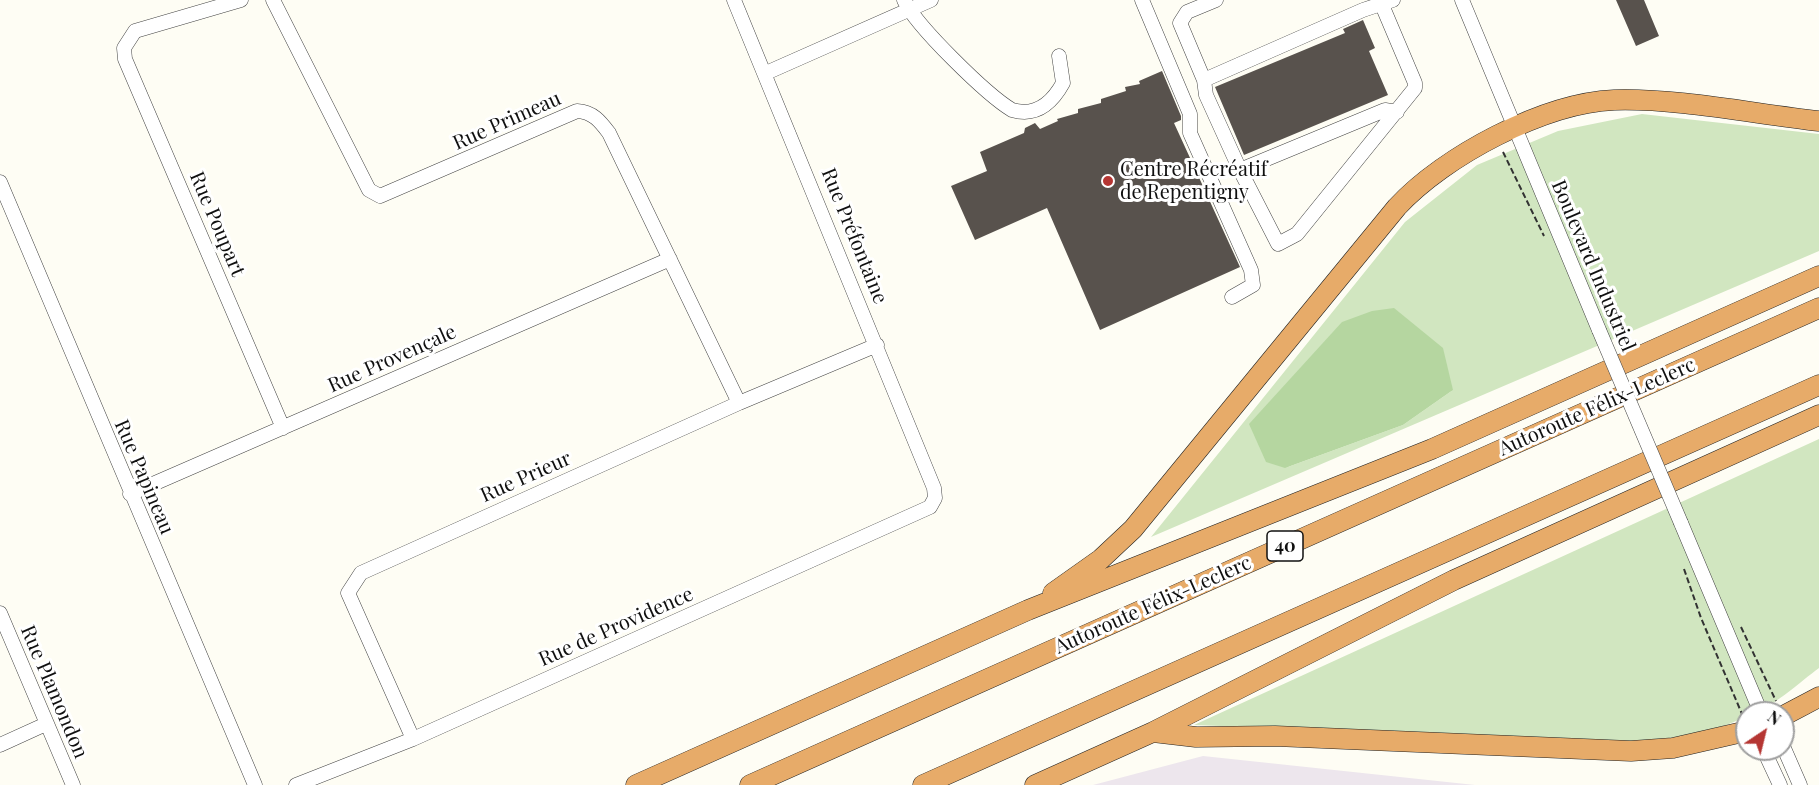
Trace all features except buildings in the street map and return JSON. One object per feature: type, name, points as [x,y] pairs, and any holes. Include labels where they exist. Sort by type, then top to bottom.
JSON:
[{"type":"highway","points":[[1028,610],[1101,559],[1133,529],[1415,189],[1454,159],[1514,130],[1572,107],[1613,100],[1657,102],[1819,121]]},
{"type":"highway","points":[[636,785],[1028,610],[1372,475],[1819,276]]},
{"type":"highway","name":"Autoroute Félix-Leclerc","points":[[750,785],[1819,308]]},
{"type":"highway","points":[[923,785],[1819,385]]},
{"type":"highway","points":[[1035,785],[1153,732],[1444,585],[1819,415]]},
{"type":"highway","points":[[1795,710],[1819,697]]},
{"type":"highway","points":[[1153,732],[1196,737],[1275,736],[1631,751],[1673,748],[1735,725]]},
{"type":"street","name":"Rue Poupart","points":[[241,0],[146,26],[130,35],[124,48],[125,59],[283,428]]},
{"type":"street","name":"Rue Primeau","points":[[273,0],[369,189],[380,196],[577,111],[587,112],[599,120],[609,133],[739,403]]},
{"type":"street","name":"Rue Préfontaine","points":[[734,0],[766,73],[934,488]]},
{"type":"street","points":[[766,73],[906,5],[931,0]]},
{"type":"street","points":[[1142,0],[1190,114],[1190,133],[1251,270],[1253,285],[1232,297]]},
{"type":"street","points":[[1204,80],[1363,10],[1388,2],[1415,83],[1412,94],[1305,225],[1297,234],[1278,244],[1240,170],[1206,95],[1204,80],[1180,23],[1187,12],[1216,0]]},
{"type":"street","name":"Boulevard Industriel","points":[[1462,0],[1514,130],[1756,701]]},
{"type":"street","points":[[906,5],[954,59],[1012,110],[1021,113],[1036,111],[1052,100],[1063,83],[1059,56]]},
{"type":"street","points":[[1240,170],[1385,110],[1397,112]]},
{"type":"street","name":"Rue Papineau","points":[[0,182],[255,785]]},
{"type":"street","name":"Rue Provençale","points":[[130,494],[670,259]]},
{"type":"street","name":"Rue Prieur","points":[[413,739],[348,593],[361,573],[739,403],[877,345]]},
{"type":"street","name":"Rue de Providence","points":[[296,785],[413,739],[930,507],[935,498],[934,488]]},
{"type":"street","name":"Rue Plamondon","points":[[0,613],[73,785]]},
{"type":"street","points":[[0,745],[46,724]]},
{"type":"street","points":[[1769,761],[1780,785]]},
{"type":"street","points":[[1790,761],[1800,785]]},
{"type":"path","name":"Boulevard Industriel","points":[[1503,152],[1548,243]]},
{"type":"path","points":[[1683,564],[1698,609],[1735,701]]},
{"type":"shaded area","points":[[1203,756],[1475,785],[1093,785]]},
{"type":"green space","points":[[1642,114],[1819,134],[1819,251],[1151,537],[1405,222],[1477,165],[1558,131]],"holes":[[[1453,390],[1403,425],[1285,468]]]},
{"type":"green space","points":[[1394,308],[1443,348],[1453,390],[1403,425],[1285,468],[1266,462],[1249,424],[1342,322],[1372,311]]},
{"type":"green space","points":[[1819,439],[1819,668],[1776,701],[1735,701],[1734,722],[1693,734],[1635,742],[1194,725]]},
{"type":"place","name":"Centre Récréatif de Repentigny","points":[[1108,181]]}]
